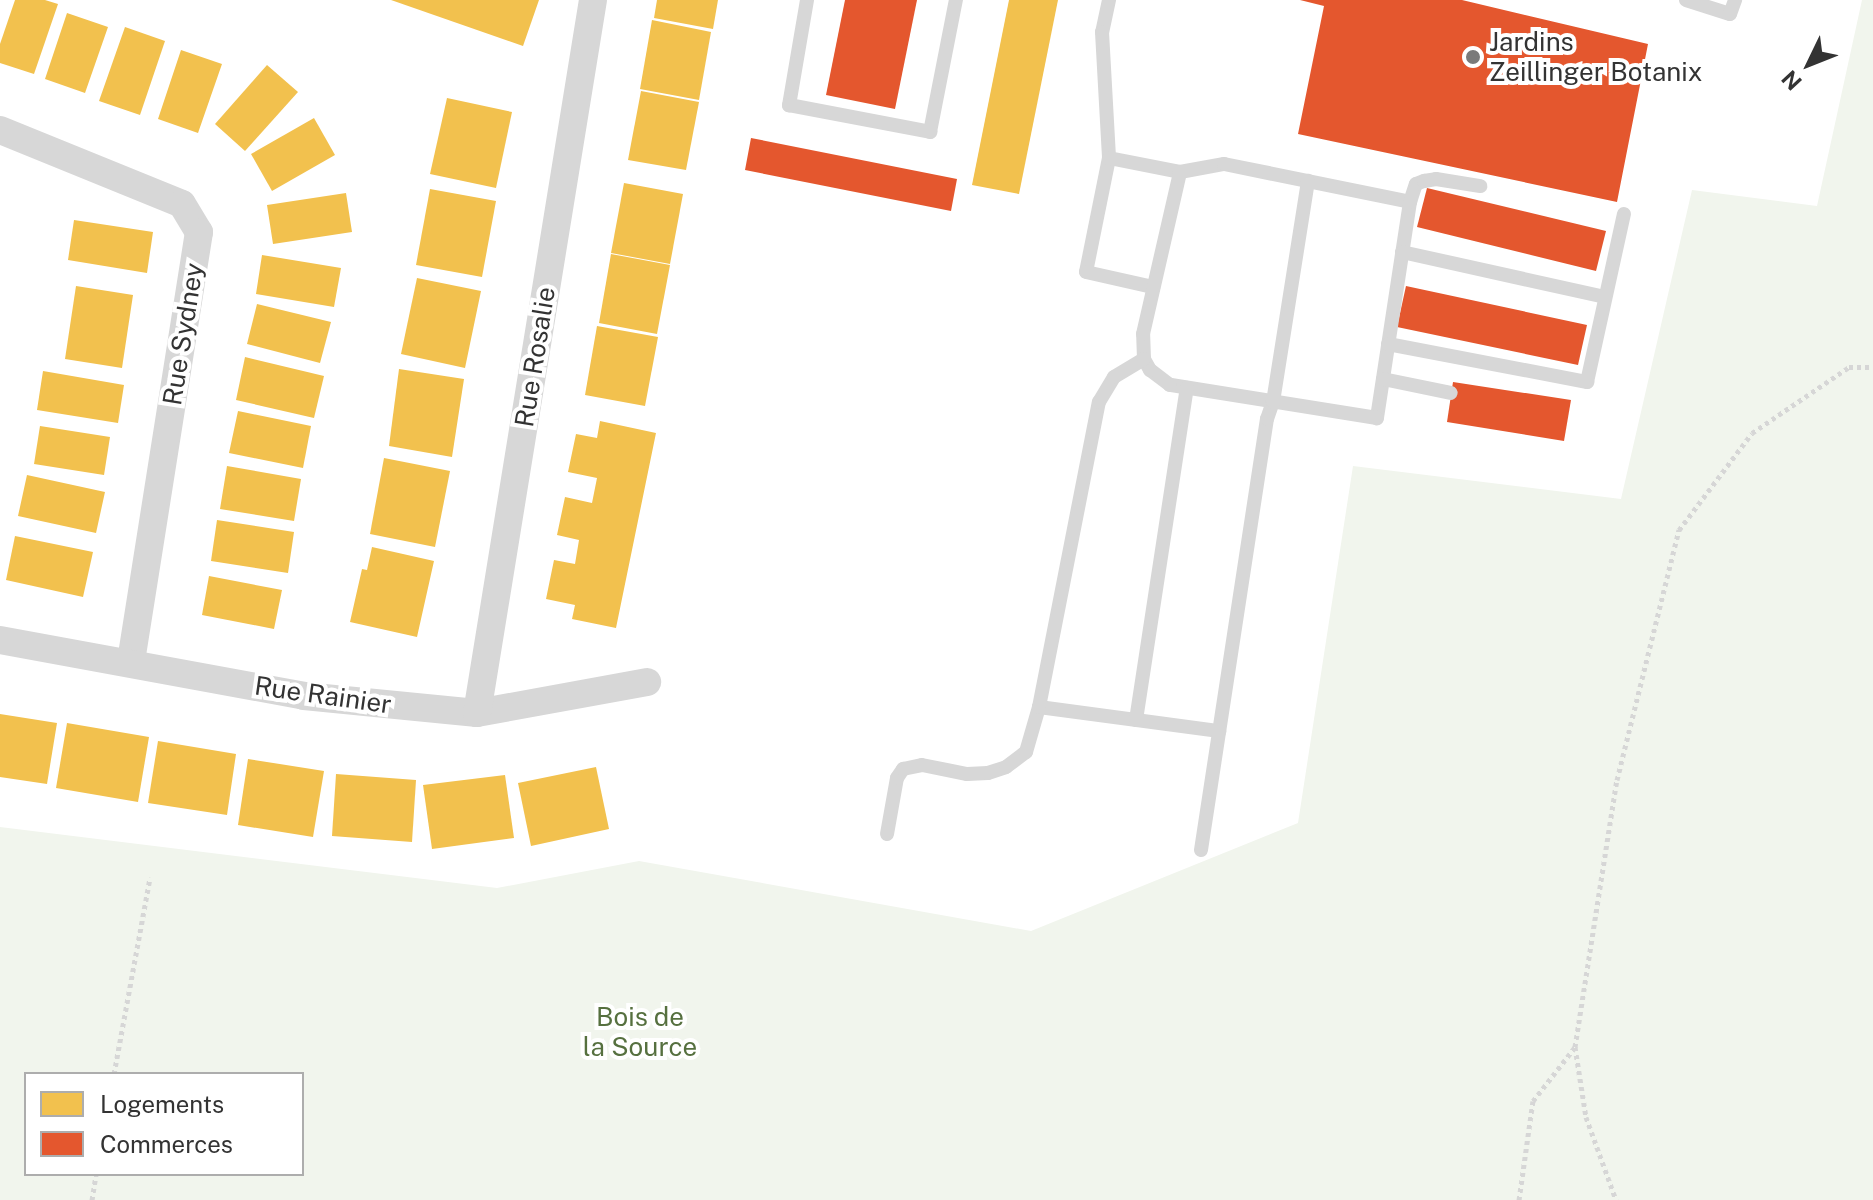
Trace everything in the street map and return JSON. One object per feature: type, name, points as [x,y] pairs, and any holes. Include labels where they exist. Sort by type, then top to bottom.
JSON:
[{"type":"street","name":"Rue Rosalie","points":[[477,713],[593,0]]},
{"type":"street","name":"Rue Sydney","points":[[0,130],[182,204],[199,232],[131,663]]},
{"type":"street","name":"Rue Rainier","points":[[0,640],[304,696],[477,713],[647,682]]},
{"type":"lane","points":[[807,0],[789,105],[930,132],[956,0]]},
{"type":"lane","points":[[1109,0],[1102,32],[1109,158],[1086,272],[1153,287]]},
{"type":"lane","points":[[1686,0],[1730,14],[1735,0]]},
{"type":"lane","points":[[1109,158],[1180,172],[1224,164],[1410,202]]},
{"type":"lane","points":[[1180,172],[1143,334],[1144,359],[1161,380],[1187,388],[1377,418],[1410,202],[1416,184],[1436,179],[1480,186]]},
{"type":"lane","points":[[1201,850],[1267,419],[1273,402],[1308,181]]},
{"type":"lane","points":[[1388,344],[1587,382],[1624,214]]},
{"type":"lane","points":[[1402,252],[1605,297]]},
{"type":"lane","points":[[887,834],[897,778],[903,769],[922,765],[967,774],[1006,767],[1026,752],[1039,707],[1099,402],[1114,377],[1144,359]]},
{"type":"lane","points":[[1383,379],[1451,393]]},
{"type":"lane","points":[[1136,720],[1187,388]]},
{"type":"lane","points":[[1039,707],[1219,731]]},
{"type":"path","points":[[1616,1200],[1586,1117],[1575,1047],[1617,780],[1679,530],[1752,433],[1849,367],[1873,367]]},
{"type":"path","points":[[114,1072],[150,877]]},
{"type":"path","points":[[1519,1200],[1533,1101],[1575,1047]]},
{"type":"path","points":[[92,1200],[96,1176]]},
{"type":"green space","name":"Bois de la Source","points":[[1862,0],[1873,0],[1873,1200],[0,1200],[0,827],[497,888],[639,861],[1031,931],[1298,823],[1353,466],[1621,499],[1692,190],[1817,206]]},
{"type":"building: Logements","points":[[15,0],[45,0],[58,4],[34,74],[0,63],[0,44]]},
{"type":"building: Logements","points":[[391,0],[539,0],[523,46]]},
{"type":"building: Logements","points":[[657,0],[718,0],[713,29],[654,18]]},
{"type":"building: Logements","points":[[1009,0],[1058,0],[1019,194],[972,185]]},
{"type":"building: Logements","points":[[67,13],[108,27],[85,93],[45,79]]},
{"type":"building: Logements","points":[[652,20],[711,32],[699,100],[640,89]]},
{"type":"building: Logements","points":[[125,27],[165,41],[140,115],[99,101]]},
{"type":"building: Logements","points":[[181,50],[222,64],[198,133],[158,119]]},
{"type":"building: Logements","points":[[267,65],[298,92],[245,151],[215,124]]},
{"type":"building: Logements","points":[[641,91],[699,102],[686,170],[628,160]]},
{"type":"building: Logements","points":[[447,98],[512,112],[496,188],[430,174]]},
{"type":"building: Logements","points":[[314,118],[335,155],[272,191],[251,154]]},
{"type":"building: Logements","points":[[624,183],[683,194],[670,264],[611,253]]},
{"type":"building: Logements","points":[[430,189],[496,201],[482,277],[416,265]]},
{"type":"building: Logements","points":[[346,193],[352,232],[273,244],[267,205]]},
{"type":"building: Logements","points":[[74,220],[153,232],[147,273],[68,260]]},
{"type":"building: Logements","points":[[611,254],[670,265],[657,334],[599,323]]},
{"type":"building: Logements","points":[[262,255],[341,268],[334,307],[256,294]]},
{"type":"building: Logements","points":[[417,278],[481,291],[465,368],[401,354]]},
{"type":"building: Logements","points":[[76,286],[133,295],[122,368],[65,359]]},
{"type":"building: Logements","points":[[257,304],[331,322],[320,363],[247,344]]},
{"type":"building: Logements","points":[[597,326],[658,337],[645,406],[585,395]]},
{"type":"building: Logements","points":[[245,357],[324,376],[314,418],[236,400]]},
{"type":"building: Logements","points":[[399,369],[464,379],[452,457],[389,446]]},
{"type":"building: Logements","points":[[43,371],[124,385],[118,423],[37,410]]},
{"type":"building: Logements","points":[[238,411],[311,426],[303,468],[229,453]]},
{"type":"building: Logements","points":[[600,421],[656,433],[616,628],[572,619],[575,605],[546,599],[554,560],[575,564],[579,540],[557,535],[565,497],[592,503],[597,478],[568,472],[576,434],[597,438]]},
{"type":"building: Logements","points":[[40,426],[110,437],[104,475],[34,464]]},
{"type":"building: Logements","points":[[384,458],[450,471],[435,547],[370,534]]},
{"type":"building: Logements","points":[[227,466],[301,479],[294,521],[220,509]]},
{"type":"building: Logements","points":[[27,475],[105,492],[96,533],[18,516]]},
{"type":"building: Logements","points":[[217,520],[294,532],[288,573],[211,561]]},
{"type":"building: Logements","points":[[15,536],[93,552],[83,597],[6,580]]},
{"type":"building: Logements","points":[[372,547],[434,561],[417,637],[350,622],[362,569],[367,570]]},
{"type":"building: Logements","points":[[209,576],[282,590],[274,629],[202,615]]},
{"type":"building: Logements","points":[[0,714],[57,723],[47,784],[0,777]]},
{"type":"building: Logements","points":[[67,723],[149,737],[138,802],[56,788]]},
{"type":"building: Logements","points":[[158,741],[236,754],[227,815],[148,803]]},
{"type":"building: Logements","points":[[248,759],[324,771],[313,837],[238,825]]},
{"type":"building: Logements","points":[[596,767],[609,829],[531,846],[518,783]]},
{"type":"building: Logements","points":[[336,774],[416,780],[412,842],[332,836]]},
{"type":"building: Logements","points":[[505,775],[514,838],[432,849],[423,785]]},
{"type":"building: Commerces","points":[[845,0],[917,0],[895,109],[826,95]]},
{"type":"building: Commerces","points":[[1300,0],[1462,0],[1648,44],[1617,202],[1298,134],[1324,6]]},
{"type":"building: Commerces","points":[[751,138],[957,179],[951,211],[745,170]]},
{"type":"building: Commerces","points":[[1427,188],[1606,231],[1596,271],[1417,227]]},
{"type":"building: Commerces","points":[[1406,286],[1587,325],[1578,365],[1397,327]]},
{"type":"building: Commerces","points":[[1453,382],[1571,400],[1564,441],[1447,422]]},
{"type":"place","name":"Jardins Zeillinger Botanix","points":[[1473,57]]}]
